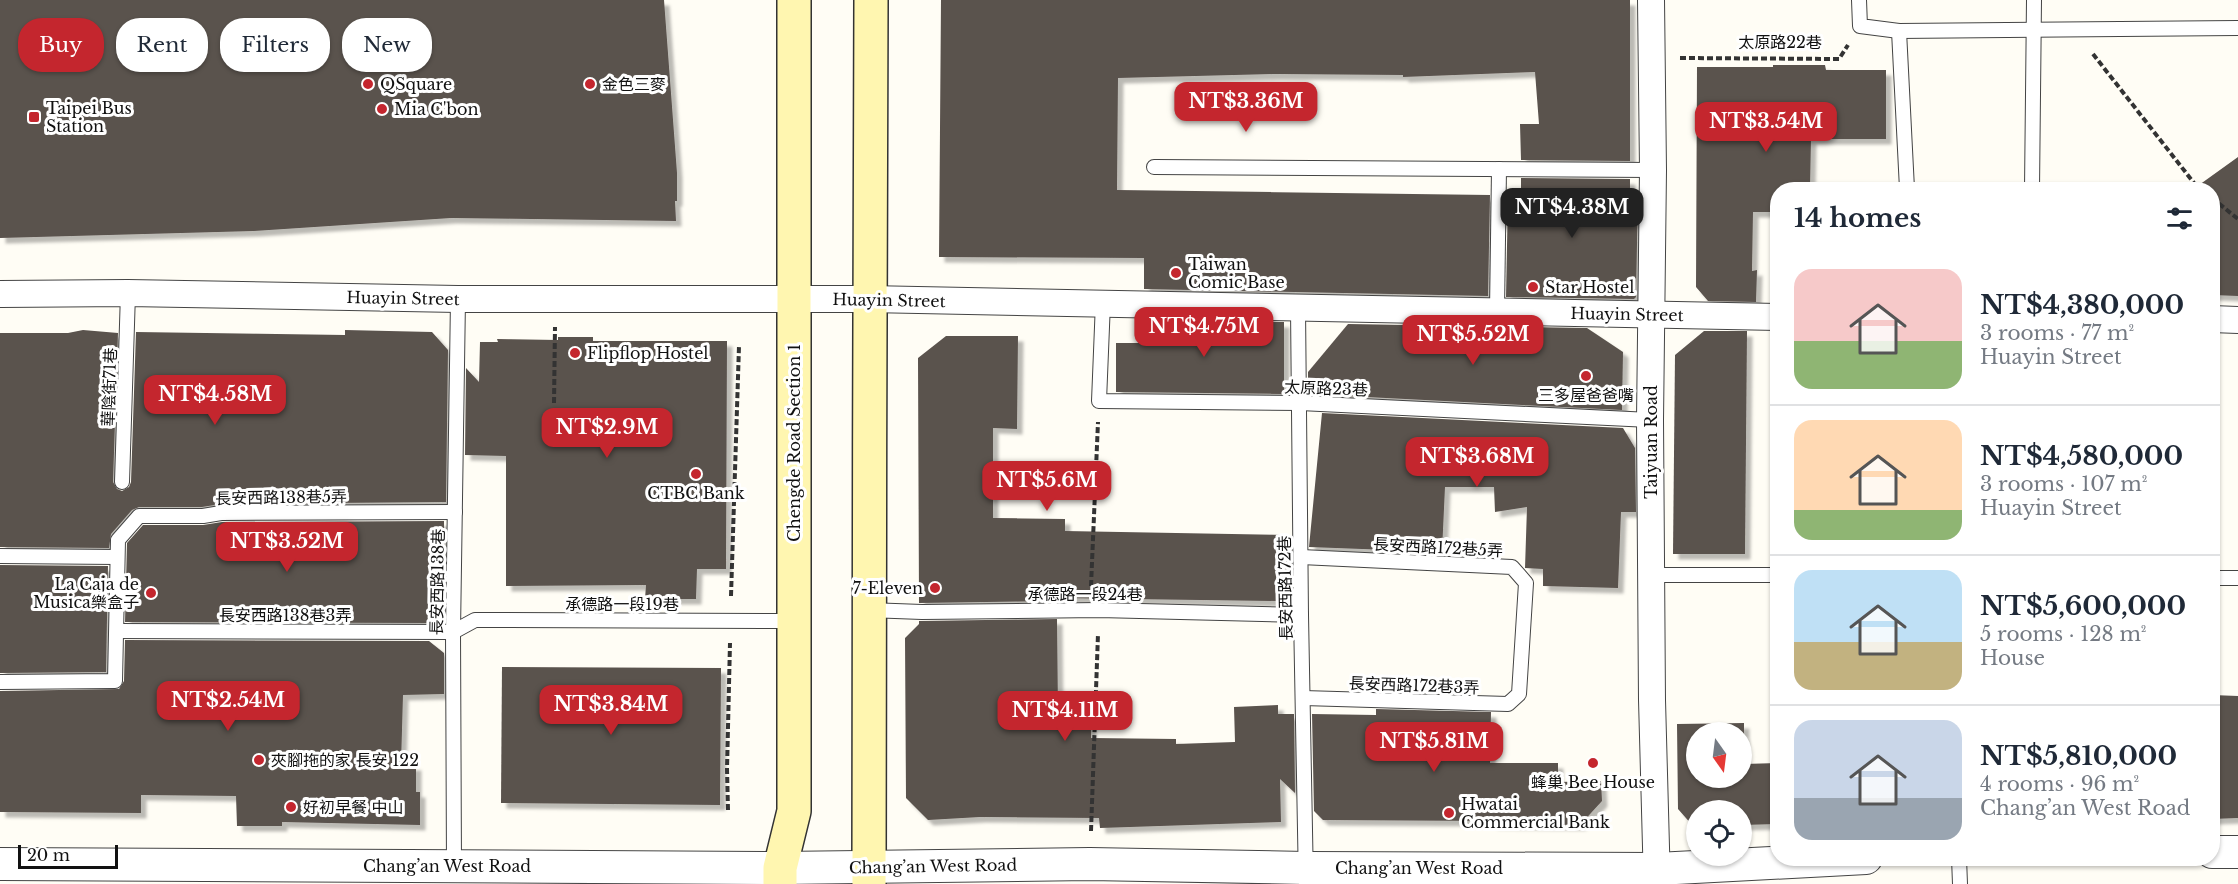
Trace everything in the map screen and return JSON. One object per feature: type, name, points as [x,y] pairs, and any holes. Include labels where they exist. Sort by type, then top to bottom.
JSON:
[{"type":"main road","name":"Chengde Road Section 1","points":[[780,876],[794,811],[794,0]]},
{"type":"main road","points":[[869,875],[870,350],[868,299],[871,0]]},
{"type":"street","name":"Taiyuan Road","points":[[1651,0],[1653,170],[1651,575],[1657,877]]},
{"type":"street","name":"Huayin Street","points":[[0,294],[128,293],[458,299],[868,299],[1103,302],[1770,317]]},
{"type":"street","points":[[2220,320],[2238,320]]},
{"type":"street","points":[[2220,852],[2238,852]]},
{"type":"street","name":"Chang’an West Road","points":[[0,864],[191,874],[454,866],[557,875],[869,875],[1090,869],[1306,876],[1657,877],[1778,866]]},
{"type":"lane","points":[[1859,0],[1860,27],[1899,31],[2238,28]]},
{"type":"lane","points":[[2032,182],[2034,0]]},
{"type":"lane","points":[[1899,31],[1907,182]]},
{"type":"lane","points":[[1154,167],[1653,170]]},
{"type":"lane","points":[[1497,311],[1499,169]]},
{"type":"lane","name":"華陰街71巷","points":[[122,482],[128,293]]},
{"type":"lane","name":"長安西路138巷","points":[[454,866],[453,632],[458,299]]},
{"type":"lane","points":[[1099,401],[1103,302]]},
{"type":"lane","name":"長安西路172巷","points":[[1298,308],[1306,876]]},
{"type":"lane","name":"太原路23巷","points":[[1099,401],[1300,403],[1650,420]]},
{"type":"lane","name":"長安西路138巷5弄","points":[[117,557],[118,540],[139,516],[203,516],[221,513],[455,512]]},
{"type":"lane","points":[[0,556],[117,557],[115,681],[0,682]]},
{"type":"lane","name":"長安西路172巷5弄","points":[[1301,557],[1512,567],[1526,583],[1520,694]]},
{"type":"lane","points":[[1651,575],[1770,575]]},
{"type":"lane","points":[[2220,578],[2238,578]]},
{"type":"lane","name":"承德路一段24巷","points":[[868,610],[922,612],[1094,610],[1301,615]]},
{"type":"lane","name":"承德路一段19巷","points":[[453,632],[475,620],[794,621]]},
{"type":"lane","name":"長安西路138巷3弄","points":[[117,631],[453,632]]},
{"type":"lane","name":"長安西路172巷3弄","points":[[1304,698],[1508,704],[1520,694]]},
{"type":"lane","points":[[1959,866],[1960,884]]},
{"type":"path","name":"太原路22巷","points":[[1652,58],[1839,59],[1860,27]]},
{"type":"path","points":[[2074,30],[2193,182]]},
{"type":"path","points":[[2220,204],[2238,219]]},
{"type":"path","points":[[554,403],[555,299]]},
{"type":"path","points":[[728,810],[730,621],[739,346]]},
{"type":"path","points":[[1090,869],[1099,401]]},
{"type":"building","name":"QSquare","points":[[0,0],[664,0],[677,173],[676,221],[451,218],[254,231],[0,238]]},
{"type":"building","points":[[941,0],[1630,0],[1630,161],[1521,160],[1520,124],[1539,124],[1535,72],[1403,77],[1403,75],[1275,74],[1118,78],[1117,190],[1490,195],[1488,296],[1144,289],[1144,258],[939,257]]},
{"type":"building","points":[[1773,65],[1825,65],[1826,70],[1886,70],[1886,139],[1811,139],[1810,182],[1770,182],[1770,212],[1753,212],[1752,271],[1757,270],[1756,302],[1708,301],[1696,287],[1697,67],[1773,67]]},
{"type":"building","points":[[2238,157],[2238,296],[2220,295],[2220,182],[2203,182]]},
{"type":"building","points":[[1521,178],[1630,179],[1630,191],[1638,192],[1636,297],[1634,299],[1506,297],[1508,195],[1509,191],[1521,191]]},
{"type":"building","points":[[1143,319],[1284,322],[1284,394],[1116,392],[1116,343],[1143,343]]},
{"type":"building","points":[[1348,324],[1587,328],[1623,352],[1622,410],[1308,394],[1308,372]]},
{"type":"building","points":[[83,330],[118,333],[113,482],[117,489],[122,491],[129,487],[131,482],[136,332],[345,335],[345,330],[432,332],[448,350],[446,502],[139,507],[132,510],[111,534],[109,548],[0,547],[0,333],[68,333]]},
{"type":"building","points":[[1704,331],[1747,331],[1745,554],[1673,554],[1675,355]]},
{"type":"building","points":[[946,336],[1018,336],[1017,429],[993,428],[993,518],[1065,519],[1065,531],[1291,535],[1292,587],[1281,601],[1057,598],[1057,601],[919,603],[918,358]]},
{"type":"building","points":[[558,337],[593,337],[593,341],[727,341],[726,569],[697,569],[696,599],[645,599],[646,585],[506,586],[506,456],[465,455],[466,368],[479,382],[480,342],[498,342],[497,339],[558,340]]},
{"type":"building","points":[[1322,413],[1623,428],[1635,448],[1636,512],[1621,512],[1618,588],[1543,586],[1543,569],[1525,568],[1527,507],[1495,512],[1494,487],[1445,487],[1442,552],[1309,547]]},
{"type":"building","points":[[444,521],[444,615],[435,623],[125,622],[127,543],[143,525],[203,525],[222,522]]},
{"type":"building","points":[[0,565],[108,566],[106,672],[0,673]]},
{"type":"building","points":[[1057,619],[1058,711],[1091,711],[1091,738],[1176,739],[1176,744],[1235,742],[1234,707],[1278,705],[1278,714],[1294,714],[1295,793],[1280,779],[1281,822],[1100,828],[1099,818],[980,817],[928,820],[906,798],[905,638],[919,624],[919,621]]},
{"type":"building","points":[[125,640],[429,641],[444,653],[444,694],[403,695],[401,765],[416,765],[416,792],[420,792],[420,825],[282,822],[282,826],[237,826],[236,796],[141,795],[141,813],[0,812],[0,691],[119,689],[124,681]]},
{"type":"building","points":[[502,667],[721,668],[720,805],[501,803]]},
{"type":"building","points":[[2220,695],[2238,696],[2238,818],[2220,819]]},
{"type":"building","points":[[1376,709],[1491,712],[1490,763],[1558,763],[1558,782],[1601,781],[1602,801],[1580,825],[1492,824],[1492,821],[1323,820],[1314,811],[1312,714],[1376,715]]},
{"type":"building","points":[[1677,724],[1686,724],[1686,788],[1752,788],[1752,764],[1770,763],[1770,824],[1752,825],[1752,800],[1686,800],[1686,818],[1678,809]]},
{"type":"place","name":"QSquare","points":[[368,84]]},
{"type":"place","name":"金色三麥","points":[[590,84]]},
{"type":"place","name":"Mia C'bon","points":[[382,109]]},
{"type":"place","name":"Taipei Bus Station","points":[[34,117]]},
{"type":"place","name":"Taiwan Comic Base","points":[[1176,273]]},
{"type":"place","name":"Star Hostel","points":[[1533,287]]},
{"type":"place","name":"Flipflop Hostel","points":[[575,353]]},
{"type":"place","name":"三多屋爸爸嘴","points":[[1586,376]]},
{"type":"place","name":"CTBC Bank","points":[[696,474]]},
{"type":"place","name":"7-Eleven","points":[[935,588]]},
{"type":"place","name":"La Caja de Musica樂盒子","points":[[151,593]]},
{"type":"place","name":"夾腳拖的家 長安 122","points":[[259,760]]},
{"type":"place","name":"蜂巢 Bee House","points":[[1593,763]]},
{"type":"place","name":"好初早餐 中山","points":[[291,807]]},
{"type":"place","name":"Hwatai Commercial Bank","points":[[1449,813]]}]
